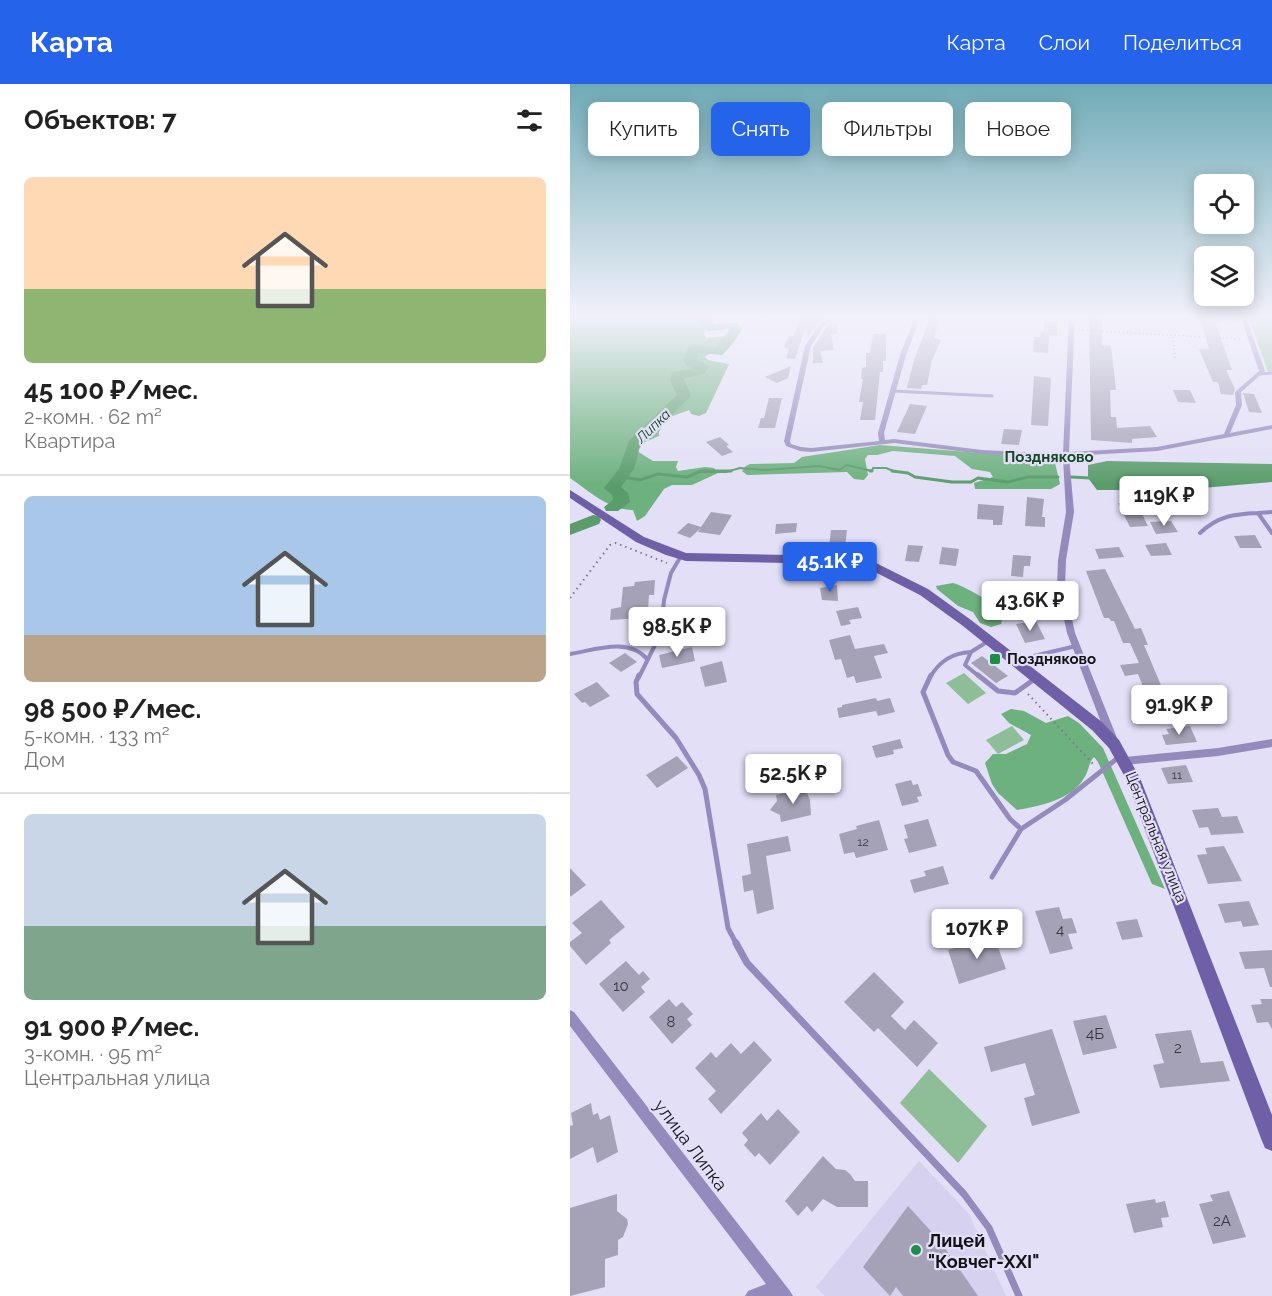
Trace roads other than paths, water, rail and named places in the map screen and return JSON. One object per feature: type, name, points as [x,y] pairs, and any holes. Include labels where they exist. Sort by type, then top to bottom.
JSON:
[{"type":"street","points":[[802,372],[787,441],[793,447],[824,449],[882,442],[982,452],[1066,455],[1157,449],[1272,427]]},
{"type":"street","points":[[882,442],[881,434],[898,372]]},
{"type":"street","name":"Центральная улица","points":[[1069,372],[1066,455],[1070,504],[1062,560],[1061,586],[1068,624],[1272,1141]]},
{"type":"street","points":[[1226,436],[1239,405],[1238,392],[1260,374]]},
{"type":"street","points":[[570,493],[636,539],[678,560],[839,560],[872,566],[924,592],[990,640],[1091,720],[1120,753],[1218,752],[1272,743]]},
{"type":"street","name":"улица Липка","points":[[570,1016],[781,1292]]},
{"type":"street","points":[[753,1296],[781,1292]]},
{"type":"lane","points":[[1260,374],[1272,374]]},
{"type":"lane","points":[[893,391],[992,396]]},
{"type":"lane","points":[[1200,533],[1216,518],[1222,516],[1272,512]]},
{"type":"lane","points":[[1258,513],[1272,533]]},
{"type":"lane","points":[[678,560],[670,573],[664,600],[661,633],[636,682],[637,694],[688,751],[699,769],[705,789],[728,928],[747,963],[964,1194],[989,1228],[1019,1296]]},
{"type":"lane","points":[[990,640],[971,652],[965,665],[998,692],[1015,693],[1037,677]]},
{"type":"lane","points":[[570,654],[628,646],[643,652],[647,659]]},
{"type":"lane","points":[[1015,660],[1076,646]]},
{"type":"lane","points":[[971,652],[959,651],[949,655],[927,680],[923,692],[948,755],[953,762],[976,771],[1010,819],[1021,829]]},
{"type":"lane","points":[[992,877],[1021,829],[1101,773],[1120,753]]},
{"type":"waterway","name":"Липка","points":[[612,507],[622,502],[620,493],[612,488],[626,469],[634,444],[684,396],[677,381],[677,375],[696,372]]},
{"type":"waterway","points":[[730,471],[740,468],[765,470],[819,466],[839,470],[847,465],[872,471]]},
{"type":"waterway","points":[[872,471],[873,468],[886,468],[894,471]]},
{"type":"waterway","points":[[699,472],[730,471]]},
{"type":"waterway","points":[[699,472],[730,471]]},
{"type":"waterway","points":[[894,471],[908,473],[915,477],[952,482],[971,482],[978,478],[1008,482],[1028,477],[1058,477]]},
{"type":"waterway","points":[[623,477],[640,480],[658,474],[687,477],[699,472]]},
{"type":"waterway","points":[[1071,477],[1091,478]]},
{"type":"waterway","name":"Липка","points":[[570,530],[593,520]]},
{"type":"place","name":"Поздняково","points":[[995,659]]},
{"type":"place","name":"Лицей \"Ковчег-XXI\"","points":[[916,1250]]},
{"type":"district","name":"Поздняково","points":[[1049,457]]}]
